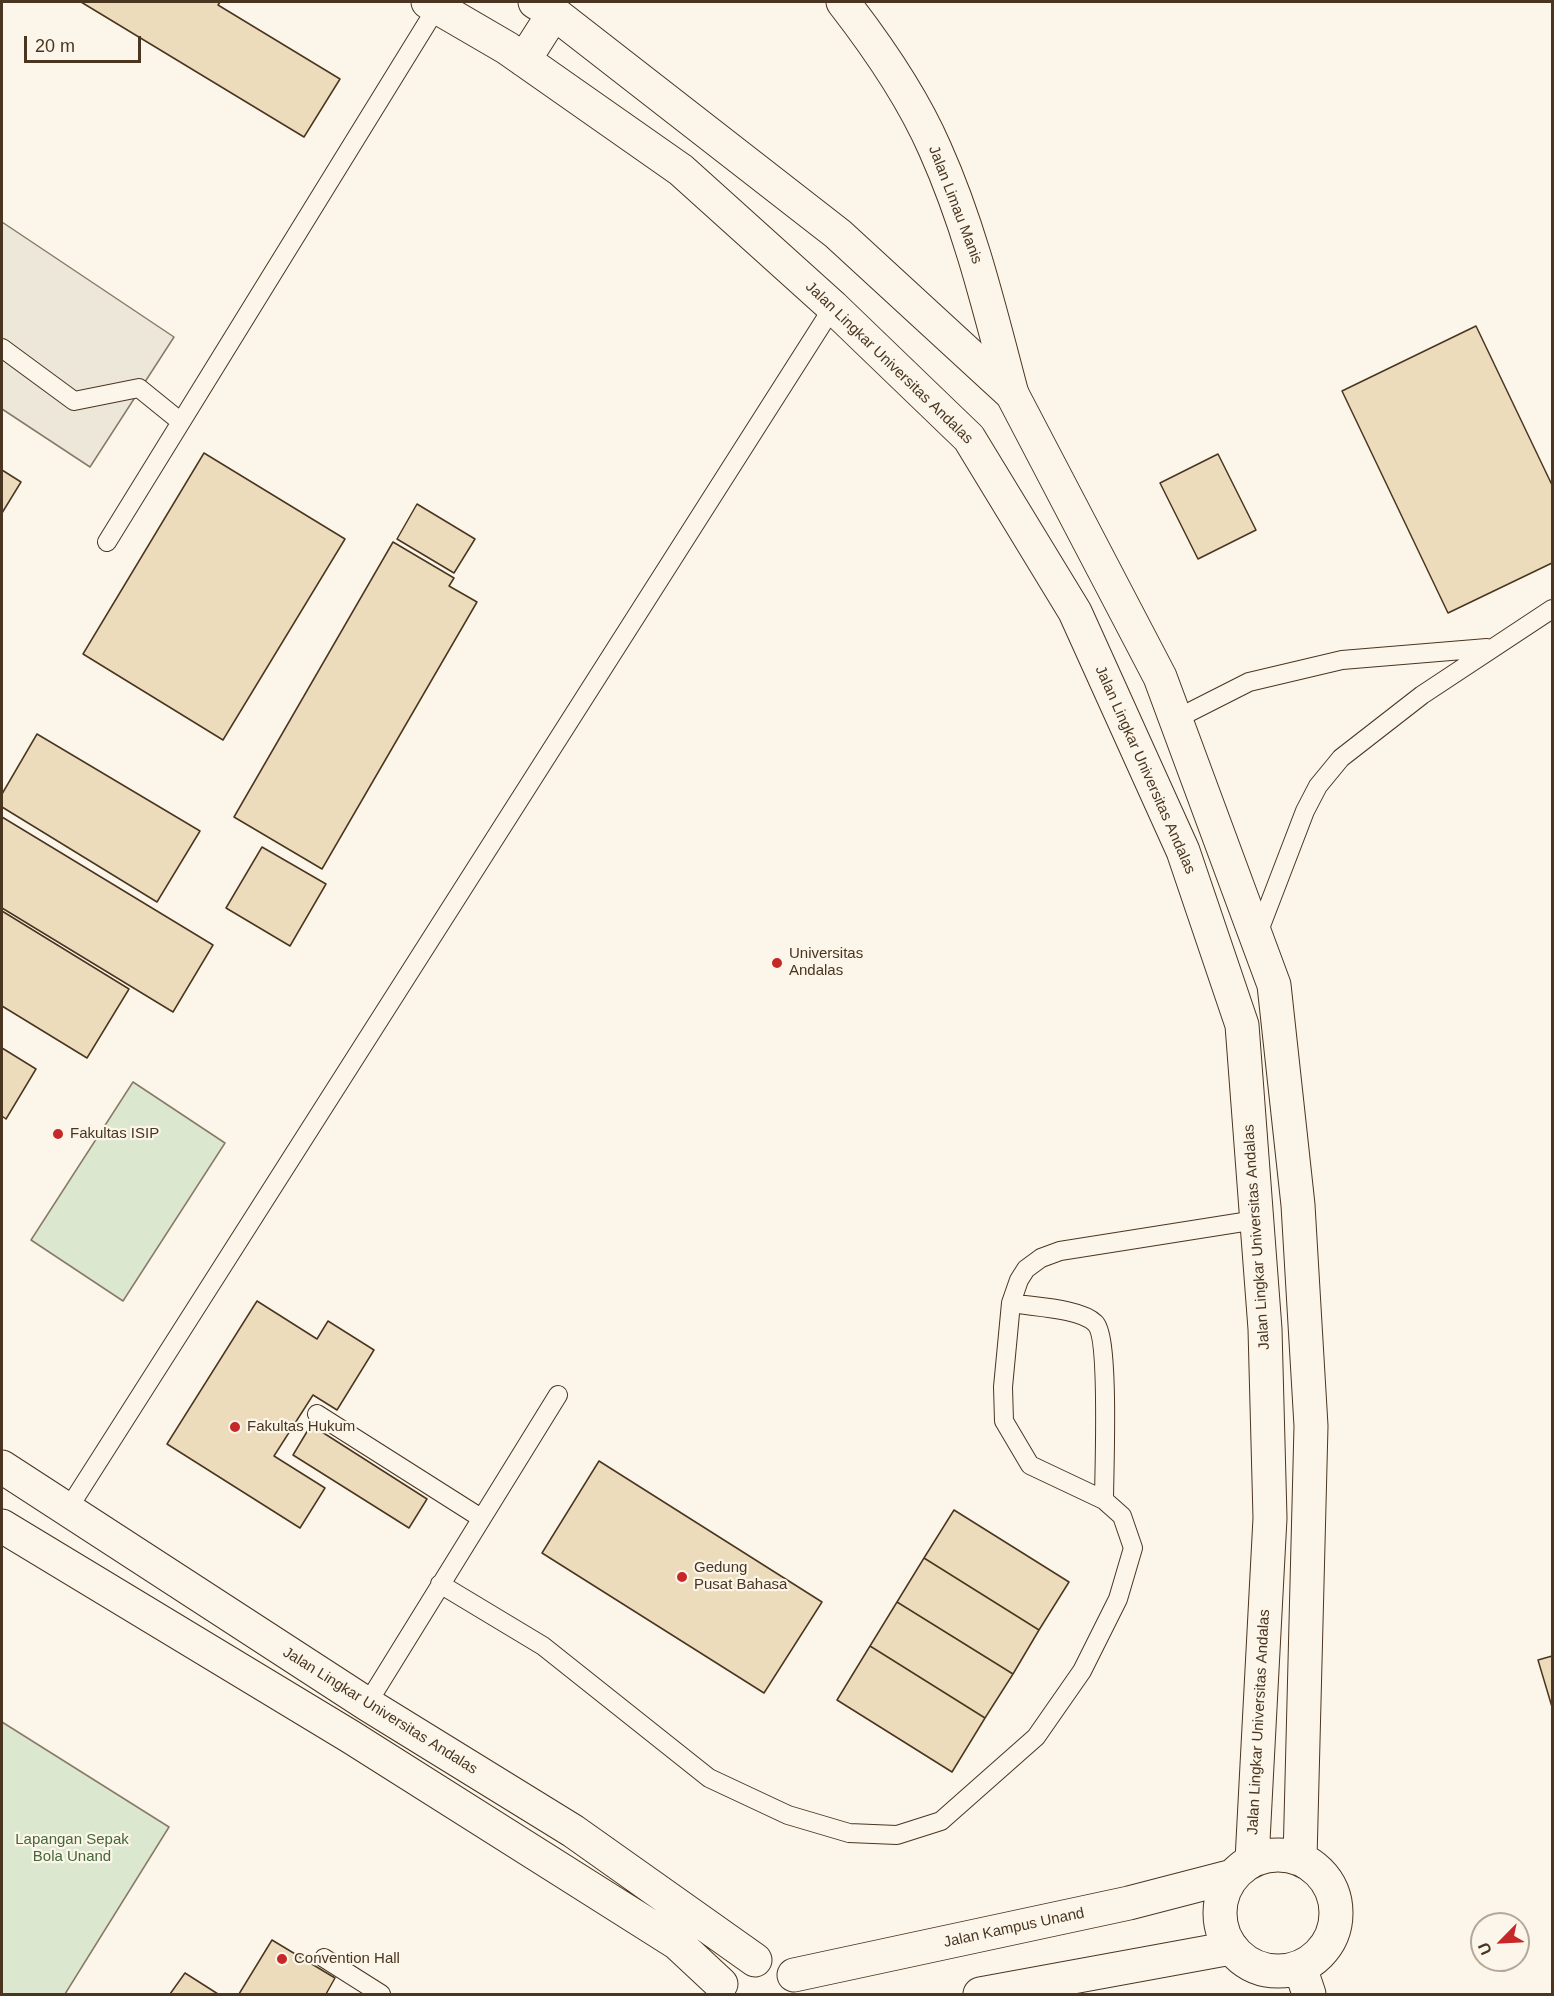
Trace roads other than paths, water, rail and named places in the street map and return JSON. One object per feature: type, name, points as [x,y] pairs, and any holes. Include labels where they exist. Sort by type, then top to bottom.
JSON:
[{"type":"street","name":"Jalan Limau Manis","points":[[843,2],[880,50],[935,148],[975,253],[1012,394]]},
{"type":"street","name":"Jalan Lingkar Universitas Andalas","points":[[433,4],[524,60],[681,170],[833,307],[969,438],[1075,612],[1183,850],[1242,1025],[1265,1329],[1270,1518],[1242,1868]]},
{"type":"street","points":[[524,60],[544,7],[838,234],[1012,394],[1160,677],[1274,985],[1298,1205],[1311,1426],[1300,1859]]},
{"type":"street","points":[[1247,1109],[1286,1099]]},
{"type":"street","name":"Jalan Lingkar Universitas Andalas","points":[[2,1467],[367,1704],[573,1832],[755,1960],[776,1963],[798,1985]]},
{"type":"street","points":[[2,1526],[351,1737],[677,1943],[720,1989],[735,1968],[755,1960]]},
{"type":"street","points":[[980,1995],[1238,1954],[1263,1969],[1282,1971],[1305,1981],[1315,1958],[1326,1945],[1334,1930],[1336,1913],[1334,1895],[1326,1880],[1300,1859],[1276,1854],[1242,1868],[1223,1893],[1220,1911],[1223,1931],[1238,1954],[1257,1995]]},
{"type":"street","name":"Jalan Kampus Unand","points":[[798,1985],[1130,1903],[1242,1868]]},
{"type":"lane","points":[[107,542],[433,4]]},
{"type":"lane","points":[[68,1509],[833,307]]},
{"type":"lane","points":[[2,348],[75,401],[139,388],[181,422]]},
{"type":"lane","points":[[1256,938],[1305,811],[1318,786],[1341,758],[1384,722],[1489,648],[1552,609]]},
{"type":"lane","points":[[1176,719],[1249,682],[1342,660],[1489,648]]},
{"type":"lane","points":[[440,1584],[543,1646],[709,1778],[788,1815],[849,1833],[897,1835],[942,1821],[1036,1737],[1083,1671],[1118,1599],[1132,1548],[1122,1516],[1104,1500],[1030,1465],[1004,1421],[1003,1387],[1011,1303],[1019,1280],[1026,1269],[1041,1258],[1060,1251],[1256,1220]]},
{"type":"lane","points":[[1011,1303],[1084,1316],[1097,1324],[1103,1342],[1104,1366],[1104,1500]]},
{"type":"lane","points":[[367,1704],[558,1395]]},
{"type":"lane","points":[[317,1414],[481,1518]]},
{"type":"lane","points":[[324,1958],[381,1995]]},
{"type":"place","name":"Universitas Andalas","points":[[777,963]]},
{"type":"place","name":"Fakultas ISIP","points":[[58,1134]]},
{"type":"place","name":"Fakultas Hukum","points":[[235,1427]]},
{"type":"place","name":"Gedung Pusat Bahasa","points":[[682,1577]]},
{"type":"place","name":"Convention Hall","points":[[282,1959]]},
{"type":"park label","name":"Lapangan Sepak Bola Unand","points":[[72,1848]]}]
